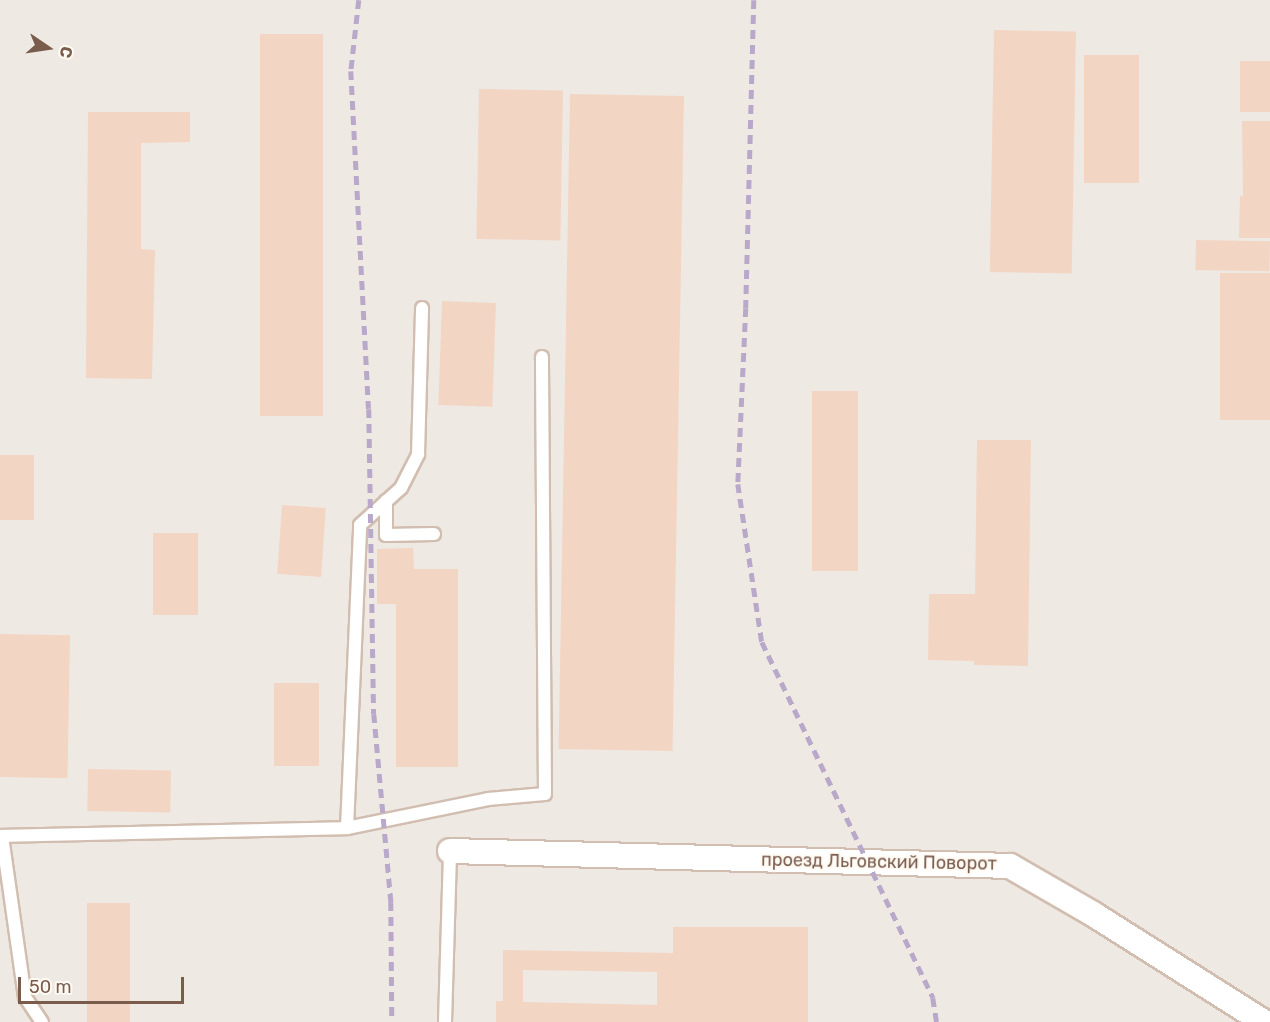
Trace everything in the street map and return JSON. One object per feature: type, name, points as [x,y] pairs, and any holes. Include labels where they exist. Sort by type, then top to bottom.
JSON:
[{"type":"street","name":"проезд Льговский Поворот","points":[[450,851],[1010,866],[1093,914],[1264,1022]]},
{"type":"lane","points":[[347,828],[360,525],[401,488],[418,454],[422,308]]},
{"type":"lane","points":[[42,1022],[25,997],[1,836],[347,828],[488,799],[545,794],[542,357]]},
{"type":"lane","points":[[386,501],[386,535],[434,534]]},
{"type":"lane","points":[[445,1022],[450,851]]},
{"type":"shaded area","points":[[0,0],[1270,0],[1270,1022],[0,1022]]},
{"type":"building","points":[[994,30],[1076,31],[1072,273],[990,272]]},
{"type":"building","points":[[260,34],[323,34],[323,416],[260,416]]},
{"type":"building","points":[[1084,55],[1139,55],[1139,183],[1084,183]]},
{"type":"building","points":[[1240,61],[1270,61],[1270,112],[1240,112]]},
{"type":"building","points":[[479,89],[563,90],[560,240],[476,239]]},
{"type":"building","points":[[570,94],[684,96],[673,751],[559,749]]},
{"type":"building","points":[[88,112],[190,112],[190,142],[141,143],[141,249],[155,250],[152,379],[86,378]]},
{"type":"building","points":[[1242,121],[1270,121],[1270,238],[1239,238],[1240,196],[1243,196]]},
{"type":"building","points":[[1196,240],[1270,241],[1269,271],[1195,270]]},
{"type":"building","points":[[1220,273],[1270,273],[1270,420],[1220,420]]},
{"type":"building","points":[[442,301],[496,303],[492,407],[438,405]]},
{"type":"building","points":[[812,391],[858,391],[858,571],[812,571]]},
{"type":"building","points":[[977,440],[1031,440],[1028,666],[974,665],[974,661],[928,660],[929,594],[975,594]]},
{"type":"building","points":[[0,455],[34,455],[34,520],[0,520]]},
{"type":"building","points":[[282,505],[326,508],[321,577],[277,574]]},
{"type":"building","points":[[153,533],[198,533],[198,615],[153,615]]},
{"type":"building","points":[[413,548],[414,569],[458,569],[458,767],[396,767],[396,604],[377,604],[377,549]]},
{"type":"building","points":[[0,634],[70,635],[67,778],[0,777]]},
{"type":"building","points":[[274,683],[319,683],[319,766],[274,766]]},
{"type":"building","points":[[88,769],[171,770],[170,812],[87,811]]},
{"type":"building","points":[[87,903],[130,903],[130,1022],[87,1022]]},
{"type":"building","points":[[673,927],[808,927],[808,1022],[496,1022],[496,1001],[503,1001],[503,950],[673,953]],"holes":[[[523,970],[657,972],[657,1005],[523,1002]]]},
{"type":"railway","points":[[359,0],[351,71],[369,409],[374,714],[391,902],[392,1022]]},
{"type":"railway","points":[[754,0],[746,308],[738,484],[762,642],[933,998],[937,1022]]}]
